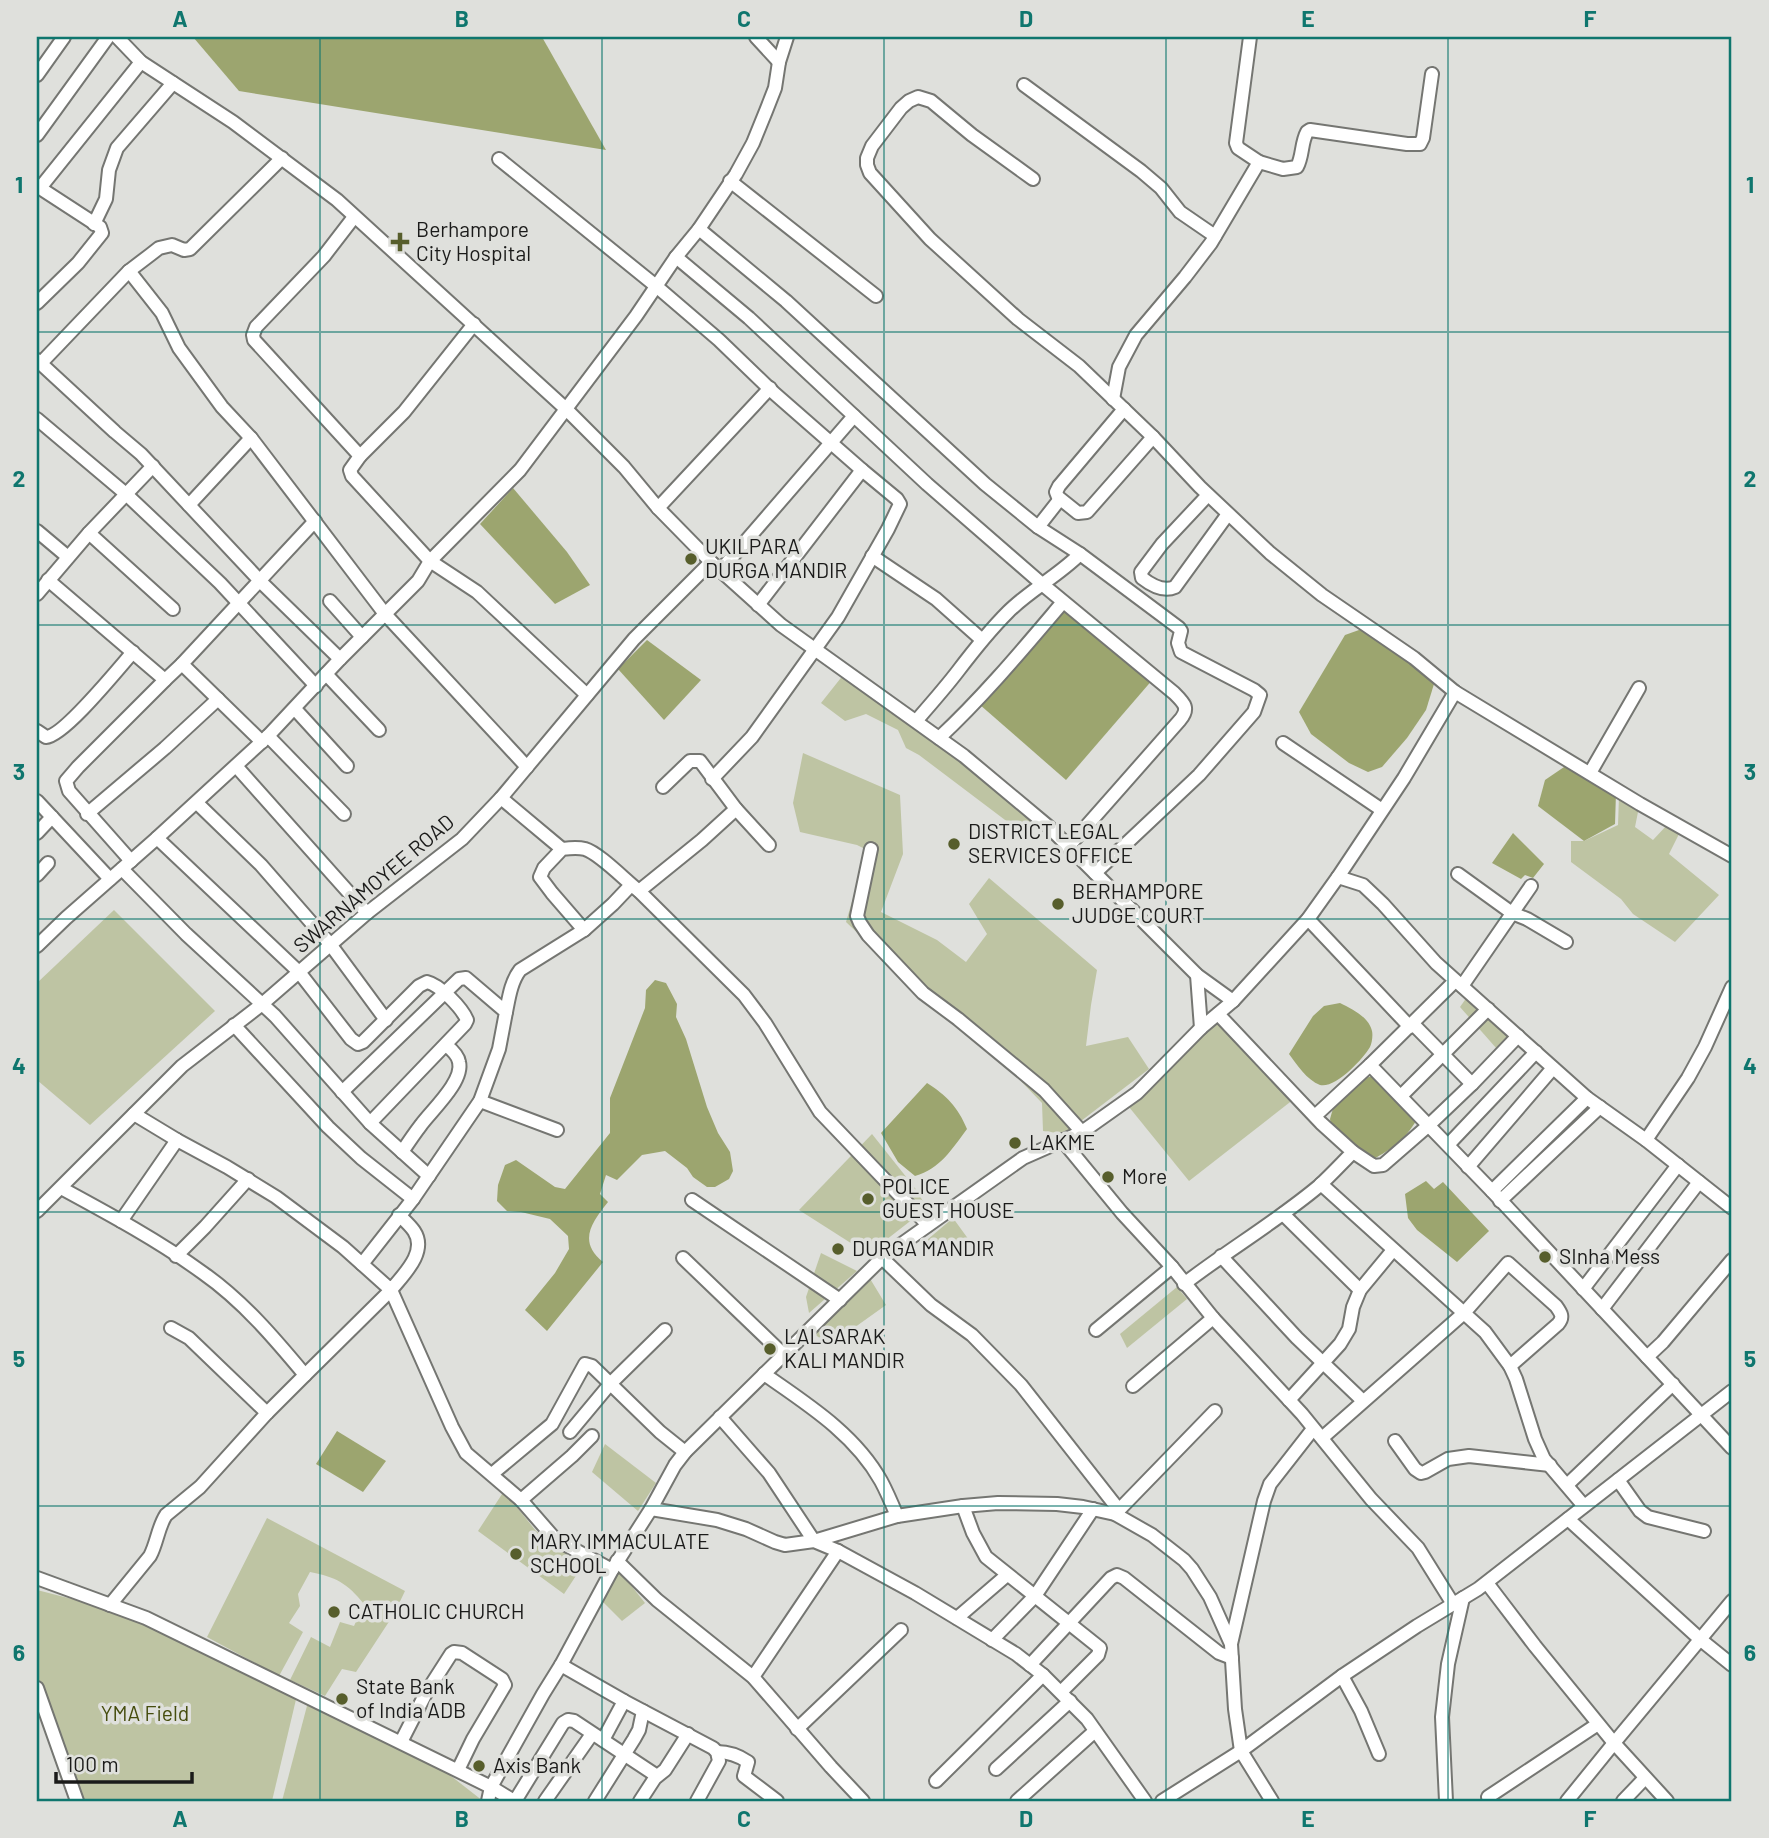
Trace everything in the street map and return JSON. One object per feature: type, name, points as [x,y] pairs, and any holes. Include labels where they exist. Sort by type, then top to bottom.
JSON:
[{"type":"street","points":[[37,75],[64,37]]},
{"type":"street","points":[[37,135],[108,37]]},
{"type":"street","points":[[117,37],[141,62],[233,122],[337,200],[566,409],[624,467],[658,508],[758,605],[781,625],[964,756],[1049,827],[1197,975],[1233,1001]]},
{"type":"street","points":[[755,37],[779,62]]},
{"type":"street","points":[[39,938],[110,880],[265,739],[418,581],[430,561],[520,470],[699,229],[736,174],[753,143],[775,88],[787,37]]},
{"type":"street","points":[[1250,37],[1236,143],[1238,148],[1259,162],[1283,169],[1297,167],[1303,140],[1310,130],[1420,144],[1432,74]]},
{"type":"street","points":[[37,303],[100,238],[101,229],[38,187],[141,62]]},
{"type":"street","points":[[94,223],[106,199],[108,170],[117,148],[173,83]]},
{"type":"street","points":[[1024,85],[1140,170],[1161,188],[1180,212],[1215,236]]},
{"type":"street","points":[[1033,179],[931,102],[918,97],[901,108],[872,146],[867,158],[870,173],[930,239],[1017,319],[1079,366],[1228,514],[1270,553],[1322,595],[1414,658],[1455,692],[1732,856]]},
{"type":"street","points":[[282,158],[190,249],[184,250],[172,245],[159,248],[129,271],[39,361],[141,454],[260,581],[340,659]]},
{"type":"street","points":[[499,159],[719,340],[900,504],[838,617],[752,737],[712,779]]},
{"type":"street","points":[[1113,399],[1119,367],[1136,335],[1185,277],[1215,236],[1259,162]]},
{"type":"street","points":[[730,181],[876,296]]},
{"type":"street","points":[[354,217],[324,256],[256,327],[253,335],[257,343],[360,456]]},
{"type":"street","points":[[699,229],[786,301],[985,484],[1038,527],[1080,554],[1179,628],[1181,631],[1178,643],[1181,652],[1254,690],[1261,697],[1254,712],[1199,775],[1095,873]]},
{"type":"street","points":[[676,257],[749,318],[927,484],[1179,698],[1186,709],[1180,720],[1068,847]]},
{"type":"street","points":[[129,271],[162,313],[179,348],[222,407],[251,438],[385,614],[527,766]]},
{"type":"street","points":[[474,324],[404,412],[360,456],[350,470],[352,476],[430,561],[477,592],[587,695]]},
{"type":"street","points":[[658,508],[770,388]]},
{"type":"street","points":[[1124,409],[1056,490],[1060,499],[1077,513],[1087,512],[1153,437]]},
{"type":"street","name":"SWARNAMOYEE ROAD","points":[[38,1207],[61,1188],[182,1066],[261,1005],[367,913],[462,839],[501,798],[634,639],[716,567],[853,416]]},
{"type":"street","points":[[37,419],[126,494],[220,583],[316,685]]},
{"type":"street","points":[[189,505],[251,438]]},
{"type":"street","points":[[37,594],[89,533],[153,467]]},
{"type":"street","points":[[758,605],[862,470]]},
{"type":"street","points":[[1208,495],[1162,544],[1141,572],[1142,578],[1158,587],[1175,587],[1228,514]]},
{"type":"street","points":[[1038,527],[1060,499]]},
{"type":"street","points":[[315,521],[182,664],[68,778],[66,785],[127,865],[186,934],[275,1016],[370,1123],[429,1177]]},
{"type":"street","points":[[37,531],[68,557]]},
{"type":"street","points":[[89,533],[173,609]]},
{"type":"street","points":[[916,722],[958,672],[981,639],[1018,602],[1080,554]]},
{"type":"street","points":[[872,556],[936,599],[981,639]]},
{"type":"street","points":[[48,580],[165,680]]},
{"type":"street","points":[[330,601],[362,637]]},
{"type":"street","points":[[939,738],[1010,665],[1063,602]]},
{"type":"street","points":[[37,731],[46,737],[52,737],[72,720],[133,652]]},
{"type":"street","points":[[182,664],[344,814]]},
{"type":"street","points":[[326,674],[379,730]]},
{"type":"street","points":[[1590,774],[1639,688]]},
{"type":"street","points":[[488,1801],[491,1787],[615,1565],[685,1452],[882,1258],[1023,1158],[1082,1132],[1138,1093],[1201,1028],[1233,1001],[1308,919],[1349,862],[1455,692]]},
{"type":"street","points":[[88,814],[218,699]]},
{"type":"street","points":[[295,709],[347,766]]},
{"type":"street","points":[[1283,743],[1382,810]]},
{"type":"street","points":[[663,787],[690,761],[700,761],[736,809],[769,845]]},
{"type":"street","points":[[236,766],[367,913]]},
{"type":"street","points":[[501,798],[562,849]]},
{"type":"street","points":[[37,801],[110,880]]},
{"type":"street","points":[[197,803],[261,865],[330,944],[386,1020]]},
{"type":"street","points":[[362,1264],[429,1177],[480,1101],[499,1049],[513,982],[520,970],[584,930],[613,904],[702,840],[736,809]]},
{"type":"street","points":[[37,833],[52,817]]},
{"type":"street","points":[[157,838],[299,972],[351,1039],[358,1044],[424,983],[434,984],[463,1012],[467,1020],[463,1028],[370,1123]]},
{"type":"street","points":[[584,930],[540,877],[544,868],[562,849],[588,849],[635,888],[744,995],[765,1023],[820,1112],[928,1225]]},
{"type":"street","points":[[871,849],[857,916],[868,935],[923,993],[1044,1090],[1082,1132]]},
{"type":"street","points":[[1349,862],[1363,885],[1436,963],[1553,1068],[1587,1098],[1730,1203]]},
{"type":"street","points":[[37,875],[48,863]]},
{"type":"street","points":[[1458,874],[1512,913],[1566,942]]},
{"type":"street","points":[[1338,877],[1363,885]]},
{"type":"street","points":[[1315,1116],[1459,983],[1489,949],[1531,886]]},
{"type":"street","points":[[1308,919],[1472,1084]]},
{"type":"street","points":[[1197,975],[1201,1028]]},
{"type":"street","points":[[342,1092],[459,979],[466,978],[506,1012]]},
{"type":"street","points":[[1646,1140],[1706,1047],[1732,987]]},
{"type":"street","points":[[1401,1096],[1488,1009]]},
{"type":"street","points":[[1218,1014],[1315,1116],[1353,1152],[1374,1166],[1383,1165],[1429,1125],[1518,1036]]},
{"type":"street","points":[[234,1025],[336,1135],[413,1199]]},
{"type":"street","points":[[402,1152],[452,1086],[459,1072],[460,1062],[457,1055],[446,1045]]},
{"type":"street","points":[[1448,1145],[1536,1052]]},
{"type":"street","points":[[1370,1065],[1732,1448]]},
{"type":"street","points":[[1468,1167],[1553,1068]]},
{"type":"street","points":[[1496,1196],[1587,1098]]},
{"type":"street","points":[[480,1101],[557,1130]]},
{"type":"street","points":[[1496,1196],[1600,1107]]},
{"type":"street","points":[[134,1114],[276,1197],[343,1247],[391,1290],[466,1453],[521,1500],[555,1539],[615,1565],[753,1677],[863,1801]]},
{"type":"street","points":[[121,1221],[177,1140]]},
{"type":"street","points":[[1062,1140],[1213,1318],[1289,1400],[1371,1499],[1418,1548],[1458,1601],[1442,1717],[1446,1801]]},
{"type":"street","points":[[1184,1284],[1283,1214],[1321,1184],[1353,1152]]},
{"type":"street","points":[[1583,1289],[1678,1165]]},
{"type":"street","points":[[176,1255],[248,1179]]},
{"type":"street","points":[[1602,1309],[1699,1182]]},
{"type":"street","points":[[1321,1184],[1485,1332],[1517,1379],[1535,1440],[1544,1459],[1584,1506]]},
{"type":"street","points":[[61,1188],[121,1221],[204,1273],[268,1331],[305,1376]]},
{"type":"street","points":[[692,1200],[840,1300]]},
{"type":"street","points":[[1283,1214],[1360,1290]]},
{"type":"street","points":[[110,1605],[150,1556],[166,1515],[200,1487],[267,1413],[391,1290],[411,1265],[418,1247],[414,1231],[399,1215]]},
{"type":"street","points":[[1289,1400],[1324,1363],[1347,1333],[1360,1290],[1393,1250]]},
{"type":"street","points":[[1221,1256],[1297,1338],[1363,1401]]},
{"type":"street","points":[[683,1258],[784,1355]]},
{"type":"street","points":[[882,1258],[931,1305],[972,1335],[1021,1385],[1117,1512],[1184,1560],[1210,1597],[1231,1644]]},
{"type":"street","points":[[1647,1357],[1663,1342],[1732,1260]]},
{"type":"street","points":[[1272,1801],[1241,1751],[1231,1644],[1270,1484],[1317,1433],[1363,1401],[1464,1313],[1508,1263],[1562,1314],[1560,1321],[1510,1366]]},
{"type":"street","points":[[1096,1330],[1172,1267]]},
{"type":"street","points":[[1133,1386],[1213,1318]]},
{"type":"street","points":[[171,1328],[189,1338],[267,1413]]},
{"type":"street","points":[[570,1432],[610,1384],[665,1331]]},
{"type":"street","points":[[492,1474],[552,1424],[585,1364],[592,1366],[660,1432],[685,1452]]},
{"type":"street","points":[[764,1374],[825,1418],[857,1448],[880,1479],[897,1516]]},
{"type":"street","points":[[1567,1485],[1673,1384]]},
{"type":"street","points":[[1162,1801],[1241,1751],[1342,1676],[1487,1583],[1732,1391]]},
{"type":"street","points":[[1117,1512],[1215,1411]]},
{"type":"street","points":[[720,1417],[769,1473],[814,1541],[915,1592],[1043,1675],[1087,1719],[1145,1801]]},
{"type":"street","points":[[521,1500],[572,1457],[592,1436]]},
{"type":"street","points":[[1395,1441],[1415,1469],[1421,1473],[1448,1459],[1469,1456],[1550,1465]]},
{"type":"street","points":[[1618,1480],[1640,1511],[1648,1517],[1704,1531]]},
{"type":"street","points":[[651,1509],[725,1522],[785,1545],[814,1541],[897,1516],[963,1506],[998,1503],[1057,1504],[1117,1512]]},
{"type":"street","points":[[963,1506],[986,1557],[1098,1645],[1100,1650],[1065,1696],[996,1769]]},
{"type":"street","points":[[992,1640],[1035,1596],[1093,1510]]},
{"type":"street","points":[[1568,1519],[1732,1665]]},
{"type":"street","points":[[753,1677],[838,1551]]},
{"type":"street","points":[[957,1618],[1007,1575]]},
{"type":"street","points":[[1030,1665],[1111,1578],[1119,1575],[1219,1653],[1232,1658]]},
{"type":"street","points":[[37,1578],[146,1618],[458,1770],[510,1800],[563,1723],[571,1720],[657,1776]]},
{"type":"street","points":[[1487,1583],[1598,1724],[1667,1801]]},
{"type":"street","points":[[1567,1801],[1732,1601]]},
{"type":"street","points":[[797,1729],[901,1630]]},
{"type":"street","points":[[401,1742],[426,1693],[451,1654],[462,1653],[502,1679],[505,1685],[458,1770]]},
{"type":"street","points":[[561,1665],[624,1702],[701,1740],[717,1752],[738,1755],[748,1762],[744,1776],[777,1801]]},
{"type":"street","points":[[936,1781],[1043,1675]]},
{"type":"street","points":[[1342,1676],[1361,1711],[1379,1754]]},
{"type":"street","points":[[37,1688],[77,1801]]},
{"type":"street","points":[[545,1801],[624,1702]]},
{"type":"street","points":[[595,1801],[639,1730],[643,1711]]},
{"type":"street","points":[[1486,1800],[1598,1724]]},
{"type":"street","points":[[1017,1801],[1095,1731]]},
{"type":"street","points":[[640,1801],[657,1776],[665,1770],[688,1734]]},
{"type":"street","points":[[697,1801],[719,1761],[717,1752]]},
{"type":"street","points":[[1623,1801],[1645,1777]]},
{"type":"green space","points":[[844,674],[961,759],[1030,819],[1029,838],[906,748],[898,730],[866,714],[845,721],[821,703]]},
{"type":"green space","points":[[803,753],[900,795],[903,854],[881,912],[937,940],[966,962],[987,934],[969,904],[989,878],[1097,970],[1086,1046],[1128,1037],[1149,1069],[1064,1134],[1043,1131],[1042,1103],[994,1053],[936,1008],[846,922],[867,850],[857,845],[800,832],[793,803]]},
{"type":"green space","points":[[1619,796],[1639,807],[1635,827],[1653,840],[1668,824],[1680,832],[1669,854],[1719,895],[1675,942],[1633,914],[1621,899],[1571,862],[1571,841],[1584,841],[1618,825]]},
{"type":"green space","points":[[114,910],[215,1011],[90,1125],[37,1080],[37,983]]},
{"type":"green space","points":[[1467,997],[1512,1035],[1497,1049],[1460,1007]]},
{"type":"green space","points":[[1220,1021],[1294,1099],[1189,1181],[1129,1107],[1194,1039]]},
{"type":"green space","points":[[872,1134],[915,1188],[927,1208],[868,1254],[799,1210]]},
{"type":"green space","points":[[953,1218],[969,1240],[952,1256],[943,1247],[937,1250],[927,1240]]},
{"type":"green space","points":[[821,1253],[857,1271],[809,1313],[806,1297]]},
{"type":"green space","points":[[869,1277],[886,1305],[830,1345],[814,1334],[843,1306]]},
{"type":"green space","points":[[1177,1287],[1187,1299],[1127,1348],[1120,1334]]},
{"type":"green space","points":[[605,1444],[656,1483],[638,1511],[592,1472]]},
{"type":"green space","points":[[504,1491],[536,1531],[585,1562],[564,1594],[478,1531]]},
{"type":"green space","points":[[267,1518],[405,1591],[394,1614],[356,1672],[342,1669],[325,1696],[290,1680],[311,1637],[330,1647],[340,1622],[354,1626],[364,1604],[346,1586],[334,1579],[310,1572],[298,1594],[300,1606],[289,1623],[303,1632],[279,1676],[207,1637]]},
{"type":"green space","points":[[618,1569],[645,1603],[622,1621],[602,1601]]},
{"type":"green space","name":"YMA Field","points":[[37,1590],[146,1618],[298,1691],[272,1801],[80,1801],[37,1675]]},
{"type":"green space","points":[[308,1702],[442,1769],[483,1801],[282,1801]]},
{"type":"shaded area","points":[[193,37],[542,37],[606,150],[239,91]]},
{"type":"shaded area","points":[[513,488],[567,552],[590,585],[555,604],[480,524]]},
{"type":"shaded area","points":[[1062,602],[1154,678],[1066,780],[979,704]]},
{"type":"shaded area","points":[[1359,630],[1372,632],[1421,665],[1434,684],[1426,710],[1407,738],[1382,767],[1368,772],[1349,763],[1311,734],[1299,712],[1345,635]]},
{"type":"shaded area","points":[[647,640],[701,680],[664,720],[618,669]]},
{"type":"shaded area","points":[[1567,765],[1616,793],[1615,824],[1584,841],[1538,806],[1545,780]]},
{"type":"shaded area","points":[[1513,833],[1544,864],[1533,878],[1525,875],[1521,879],[1492,863]]},
{"type":"shaded area","points":[[655,980],[666,983],[677,1004],[676,1017],[686,1039],[707,1107],[730,1152],[733,1171],[729,1179],[715,1187],[707,1187],[665,1151],[642,1155],[617,1180],[606,1175],[600,1194],[608,1202],[592,1225],[589,1240],[595,1255],[603,1262],[547,1331],[525,1310],[555,1273],[569,1249],[568,1236],[550,1219],[507,1211],[497,1201],[498,1185],[505,1165],[516,1160],[555,1187],[565,1189],[610,1133],[610,1098],[645,1008],[646,990]]},
{"type":"shaded area","points":[[1340,1003],[1367,1022],[1372,1031],[1371,1043],[1361,1059],[1341,1078],[1320,1085],[1307,1076],[1289,1054],[1313,1016],[1324,1006]]},
{"type":"shaded area","points":[[1380,1075],[1417,1119],[1396,1145],[1368,1162],[1332,1129],[1330,1119],[1334,1105],[1364,1078]]},
{"type":"shaded area","points":[[927,1083],[951,1102],[967,1129],[951,1151],[932,1169],[915,1176],[898,1162],[881,1133]]},
{"type":"shaded area","points":[[1426,1181],[1434,1189],[1443,1182],[1489,1231],[1457,1262],[1417,1230],[1408,1218],[1405,1194]]},
{"type":"shaded area","points":[[337,1431],[386,1461],[363,1492],[316,1464]]},
{"type":"place","name":"Berhampore City Hospital","points":[[400,242]]},
{"type":"place","name":"UKILPARA DURGA MANDIR","points":[[691,559]]},
{"type":"place","name":"DISTRICT LEGAL SERVICES OFFICE","points":[[954,844]]},
{"type":"place","name":"BERHAMPORE JUDGE COURT","points":[[1058,904]]},
{"type":"place","name":"LAKME","points":[[1015,1143]]},
{"type":"place","name":"More","points":[[1108,1177]]},
{"type":"place","name":"POLICE GUEST HOUSE","points":[[868,1199]]},
{"type":"place","name":"DURGA MANDIR","points":[[838,1249]]},
{"type":"place","name":"SInha Mess","points":[[1545,1257]]},
{"type":"place","name":"LALSARAK KALI MANDIR","points":[[770,1349]]},
{"type":"place","name":"MARY IMMACULATE SCHOOL","points":[[516,1554]]},
{"type":"place","name":"CATHOLIC CHURCH","points":[[334,1612]]},
{"type":"place","name":"State Bank of India ADB","points":[[342,1699]]},
{"type":"place","name":"Axis Bank","points":[[479,1766]]}]
